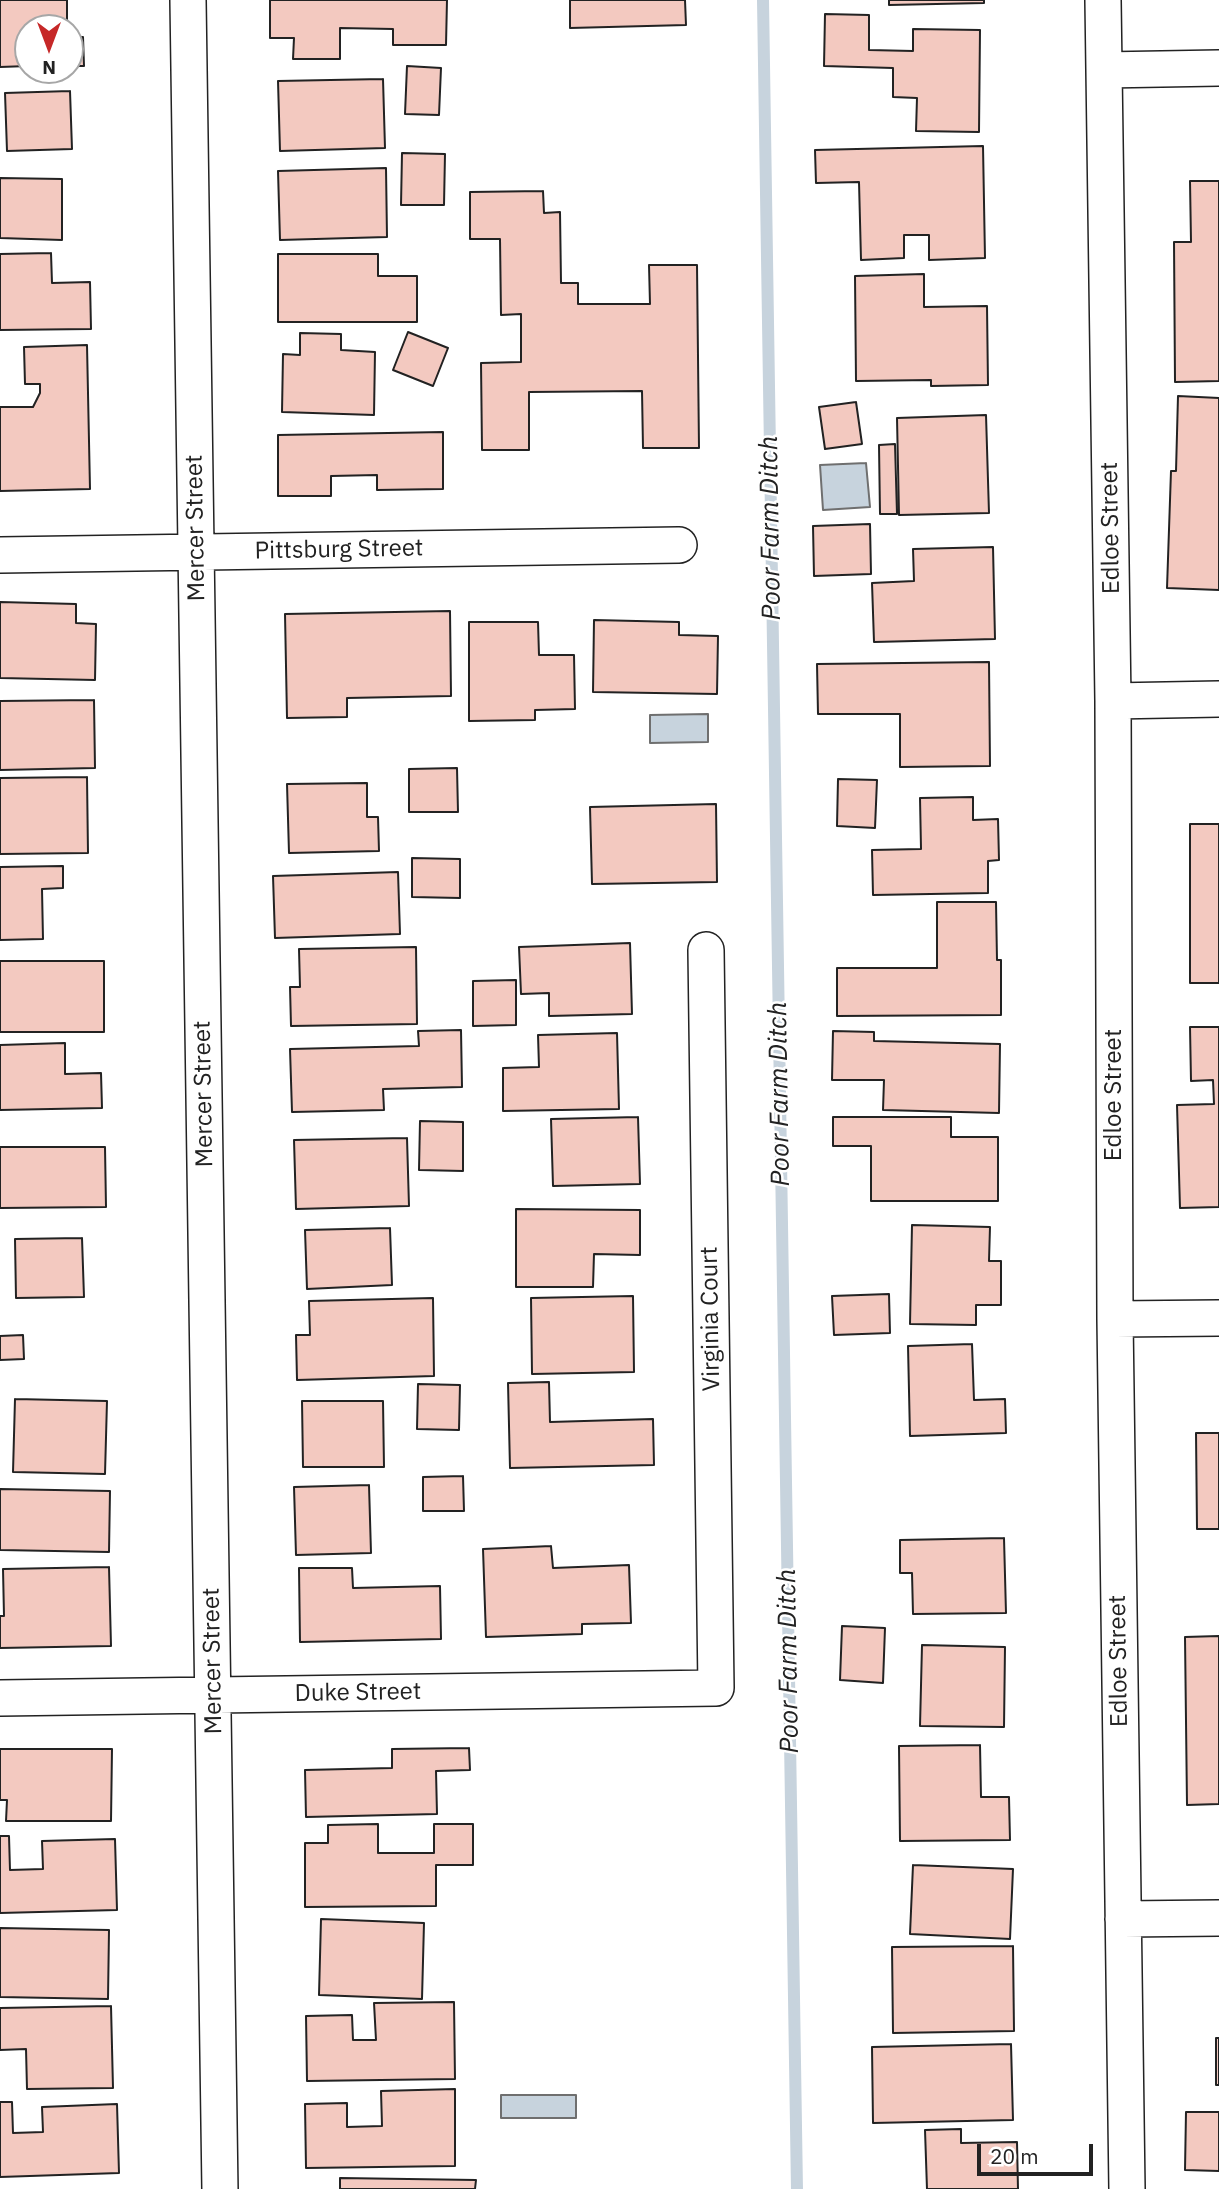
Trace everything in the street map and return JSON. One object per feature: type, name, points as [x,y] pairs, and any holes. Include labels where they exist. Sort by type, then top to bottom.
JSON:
[{"type":"street","name":"Mercer Street","points":[[188,0],[220,2189]]},
{"type":"street","name":"Edloe Street","points":[[1103,0],[1113,701],[1115,1319],[1127,2189]]},
{"type":"street","points":[[1104,70],[1219,68]]},
{"type":"street","name":"Pittsburg Street","points":[[0,555],[679,545]]},
{"type":"street","points":[[1113,701],[1219,699]]},
{"type":"street","name":"Virginia Court","points":[[706,950],[716,1688]]},
{"type":"street","points":[[1115,1319],[1219,1318]]},
{"type":"street","name":"Duke Street","points":[[0,1698],[716,1688]]},
{"type":"street","points":[[1123,1919],[1219,1918]]},
{"type":"shaded area","points":[[866,463],[870,507],[823,510],[820,465]]},
{"type":"shaded area","points":[[708,714],[708,742],[650,743],[650,715]]},
{"type":"shaded area","points":[[501,2095],[576,2095],[576,2118],[501,2118]]},
{"type":"building","points":[[0,0],[67,0],[67,14],[14,14],[14,66],[0,67]]},
{"type":"building","points":[[270,0],[447,0],[446,45],[393,45],[393,29],[340,28],[340,59],[293,59],[294,38],[270,38]]},
{"type":"building","points":[[570,0],[685,0],[686,25],[570,28]]},
{"type":"building","points":[[889,0],[984,0],[984,3],[889,5]]},
{"type":"building","points":[[825,14],[869,15],[869,50],[913,51],[913,29],[980,30],[979,132],[916,131],[917,98],[893,97],[893,68],[824,66]]},
{"type":"building","points":[[407,66],[441,68],[439,115],[405,114]]},
{"type":"building","points":[[383,79],[385,148],[280,151],[278,81]]},
{"type":"building","points":[[70,91],[72,149],[7,151],[5,93]]},
{"type":"building","points":[[983,146],[985,258],[929,260],[929,235],[904,235],[904,258],[861,260],[859,182],[816,183],[815,150]]},
{"type":"building","points":[[402,153],[445,154],[444,205],[401,205]]},
{"type":"building","points":[[386,168],[387,237],[280,240],[278,171]]},
{"type":"building","points":[[0,178],[62,179],[62,240],[0,238]]},
{"type":"building","points":[[1190,181],[1219,181],[1219,381],[1175,382],[1174,242],[1191,242]]},
{"type":"building","points":[[543,191],[544,213],[560,212],[561,283],[578,283],[578,304],[650,304],[649,265],[697,265],[699,448],[643,448],[642,391],[529,392],[529,450],[482,450],[481,363],[521,362],[521,314],[501,315],[500,239],[470,239],[470,192]]},
{"type":"building","points":[[51,253],[52,283],[90,282],[91,329],[0,330],[0,254]]},
{"type":"building","points":[[278,254],[378,254],[378,276],[417,276],[417,322],[278,322]]},
{"type":"building","points":[[924,274],[924,307],[987,306],[988,385],[931,386],[931,380],[856,381],[855,276]]},
{"type":"building","points":[[408,332],[448,348],[433,386],[393,370]]},
{"type":"building","points":[[300,333],[341,334],[341,350],[375,352],[374,415],[282,412],[283,354],[300,355]]},
{"type":"building","points":[[87,345],[90,489],[0,491],[0,407],[33,407],[40,393],[40,384],[25,384],[24,347]]},
{"type":"building","points":[[1178,396],[1219,398],[1219,590],[1167,588],[1171,471],[1176,471]]},
{"type":"building","points":[[856,402],[862,444],[825,449],[819,407]]},
{"type":"building","points":[[986,415],[989,513],[899,515],[897,418]]},
{"type":"building","points":[[443,432],[443,489],[377,490],[377,475],[331,476],[331,496],[278,496],[278,435]]},
{"type":"building","points":[[895,444],[897,514],[880,514],[879,445]]},
{"type":"building","points":[[870,524],[871,574],[814,576],[813,526]]},
{"type":"building","points":[[993,547],[995,639],[874,642],[872,583],[914,581],[913,549]]},
{"type":"building","points":[[0,602],[76,604],[76,623],[96,624],[95,680],[0,678]]},
{"type":"building","points":[[450,611],[451,696],[347,698],[347,717],[287,718],[285,614]]},
{"type":"building","points":[[594,620],[679,622],[679,635],[718,636],[717,694],[593,692]]},
{"type":"building","points":[[469,622],[538,622],[539,655],[574,655],[575,709],[535,710],[535,720],[469,721]]},
{"type":"building","points":[[989,662],[990,766],[900,767],[900,714],[818,714],[817,664]]},
{"type":"building","points":[[94,700],[95,768],[0,770],[0,701]]},
{"type":"building","points":[[457,768],[458,812],[409,812],[409,769]]},
{"type":"building","points":[[87,777],[88,853],[0,854],[0,778]]},
{"type":"building","points":[[838,779],[877,780],[875,828],[837,826]]},
{"type":"building","points":[[367,783],[367,817],[378,817],[379,851],[289,853],[287,784]]},
{"type":"building","points":[[973,797],[973,820],[998,819],[999,860],[988,861],[988,893],[873,895],[872,850],[921,849],[920,798]]},
{"type":"building","points":[[716,804],[717,882],[592,884],[590,807]]},
{"type":"building","points":[[1190,824],[1219,824],[1219,983],[1190,983]]},
{"type":"building","points":[[412,858],[460,859],[460,898],[412,897]]},
{"type":"building","points":[[63,866],[63,888],[42,889],[43,939],[0,940],[0,867]]},
{"type":"building","points":[[398,872],[400,934],[275,938],[273,876]]},
{"type":"building","points":[[937,902],[996,902],[997,960],[1001,960],[1001,1015],[837,1016],[837,968],[937,968]]},
{"type":"building","points":[[630,943],[632,1014],[549,1016],[549,993],[521,994],[519,947]]},
{"type":"building","points":[[416,947],[417,1024],[291,1026],[290,987],[300,987],[299,949]]},
{"type":"building","points":[[0,961],[104,961],[104,1032],[0,1032]]},
{"type":"building","points":[[516,980],[516,1025],[473,1026],[473,981]]},
{"type":"building","points":[[1190,1027],[1219,1027],[1219,1207],[1180,1208],[1177,1105],[1214,1104],[1213,1080],[1191,1081]]},
{"type":"building","points":[[461,1030],[462,1087],[383,1089],[384,1110],[292,1112],[290,1049],[419,1046],[418,1031]]},
{"type":"building","points":[[833,1031],[874,1032],[874,1041],[1000,1044],[999,1113],[883,1110],[884,1080],[832,1080]]},
{"type":"building","points":[[617,1033],[619,1109],[503,1111],[503,1068],[539,1067],[538,1035]]},
{"type":"building","points":[[65,1043],[65,1074],[101,1073],[102,1108],[0,1110],[0,1045]]},
{"type":"building","points":[[638,1117],[640,1184],[553,1186],[551,1119]]},
{"type":"building","points":[[833,1117],[951,1117],[951,1137],[998,1137],[998,1201],[871,1201],[871,1146],[833,1146]]},
{"type":"building","points":[[420,1121],[463,1122],[463,1171],[419,1170]]},
{"type":"building","points":[[407,1138],[409,1206],[296,1209],[294,1140]]},
{"type":"building","points":[[0,1147],[105,1147],[106,1207],[0,1208]]},
{"type":"building","points":[[516,1209],[640,1210],[640,1255],[594,1254],[593,1287],[516,1287]]},
{"type":"building","points":[[912,1225],[990,1227],[989,1261],[1001,1261],[1001,1305],[976,1305],[976,1325],[910,1324]]},
{"type":"building","points":[[390,1228],[392,1285],[307,1289],[305,1230]]},
{"type":"building","points":[[82,1238],[84,1297],[16,1298],[15,1239]]},
{"type":"building","points":[[889,1294],[890,1333],[834,1335],[832,1296]]},
{"type":"building","points":[[633,1296],[634,1372],[532,1374],[531,1298]]},
{"type":"building","points":[[433,1298],[434,1376],[297,1380],[296,1335],[310,1335],[309,1301]]},
{"type":"building","points":[[23,1335],[24,1359],[0,1360],[0,1336]]},
{"type":"building","points":[[972,1344],[974,1400],[1005,1399],[1006,1433],[910,1436],[908,1346]]},
{"type":"building","points":[[549,1382],[550,1422],[653,1419],[654,1465],[510,1468],[508,1383]]},
{"type":"building","points":[[418,1384],[460,1385],[459,1430],[417,1429]]},
{"type":"building","points":[[15,1399],[107,1401],[105,1474],[13,1472]]},
{"type":"building","points":[[302,1401],[383,1401],[384,1467],[303,1467]]},
{"type":"building","points":[[1196,1433],[1219,1433],[1219,1529],[1197,1529]]},
{"type":"building","points":[[463,1476],[464,1511],[423,1511],[423,1477]]},
{"type":"building","points":[[369,1485],[371,1553],[296,1555],[294,1487]]},
{"type":"building","points":[[0,1489],[110,1491],[109,1552],[0,1550]]},
{"type":"building","points":[[1004,1538],[1006,1613],[913,1614],[912,1573],[900,1573],[900,1540]]},
{"type":"building","points":[[551,1546],[553,1568],[629,1565],[631,1623],[582,1624],[582,1634],[486,1637],[483,1549]]},
{"type":"building","points":[[109,1567],[111,1646],[0,1648],[0,1616],[4,1616],[3,1569]]},
{"type":"building","points":[[299,1568],[352,1568],[353,1588],[440,1586],[441,1639],[300,1642]]},
{"type":"building","points":[[842,1626],[885,1628],[883,1683],[840,1680]]},
{"type":"building","points":[[1219,1636],[1219,1804],[1187,1805],[1185,1637]]},
{"type":"building","points":[[922,1645],[1005,1647],[1004,1727],[920,1726]]},
{"type":"building","points":[[980,1745],[981,1797],[1009,1797],[1010,1840],[900,1841],[899,1746]]},
{"type":"building","points":[[469,1748],[470,1770],[436,1771],[437,1814],[306,1817],[305,1770],[392,1768],[392,1749]]},
{"type":"building","points":[[0,1749],[112,1749],[111,1821],[6,1821],[7,1800],[0,1800]]},
{"type":"building","points":[[378,1824],[378,1853],[434,1853],[434,1824],[473,1824],[473,1865],[436,1865],[436,1906],[305,1907],[305,1843],[328,1843],[328,1825]]},
{"type":"building","points":[[0,1836],[9,1836],[10,1870],[43,1869],[42,1841],[115,1839],[117,1910],[0,1913]]},
{"type":"building","points":[[913,1865],[1013,1869],[1010,1939],[910,1934]]},
{"type":"building","points":[[321,1919],[424,1923],[422,1999],[319,1995]]},
{"type":"building","points":[[0,1928],[109,1930],[108,1999],[0,1997]]},
{"type":"building","points":[[1013,1946],[1014,2031],[893,2033],[892,1947]]},
{"type":"building","points":[[454,2002],[455,2079],[307,2081],[306,2016],[352,2015],[353,2040],[376,2040],[374,2003]]},
{"type":"building","points":[[111,2006],[113,2088],[27,2089],[26,2049],[0,2050],[0,2008]]},
{"type":"building","points":[[1216,2038],[1219,2038],[1219,2085],[1216,2085]]},
{"type":"building","points":[[1011,2044],[1013,2120],[873,2123],[872,2047]]},
{"type":"building","points":[[455,2089],[455,2166],[306,2168],[305,2104],[347,2103],[347,2127],[382,2126],[381,2091]]},
{"type":"building","points":[[0,2102],[12,2102],[13,2133],[43,2132],[42,2107],[117,2104],[119,2173],[0,2177]]},
{"type":"building","points":[[1186,2112],[1219,2112],[1219,2171],[1185,2170]]},
{"type":"building","points":[[961,2129],[961,2143],[1017,2142],[1018,2189],[927,2189],[925,2130]]},
{"type":"building","points":[[340,2178],[476,2180],[475,2189],[340,2189]]},
{"type":"waterway","name":"Poor Farm Ditch","points":[[763,0],[797,2189]]}]
